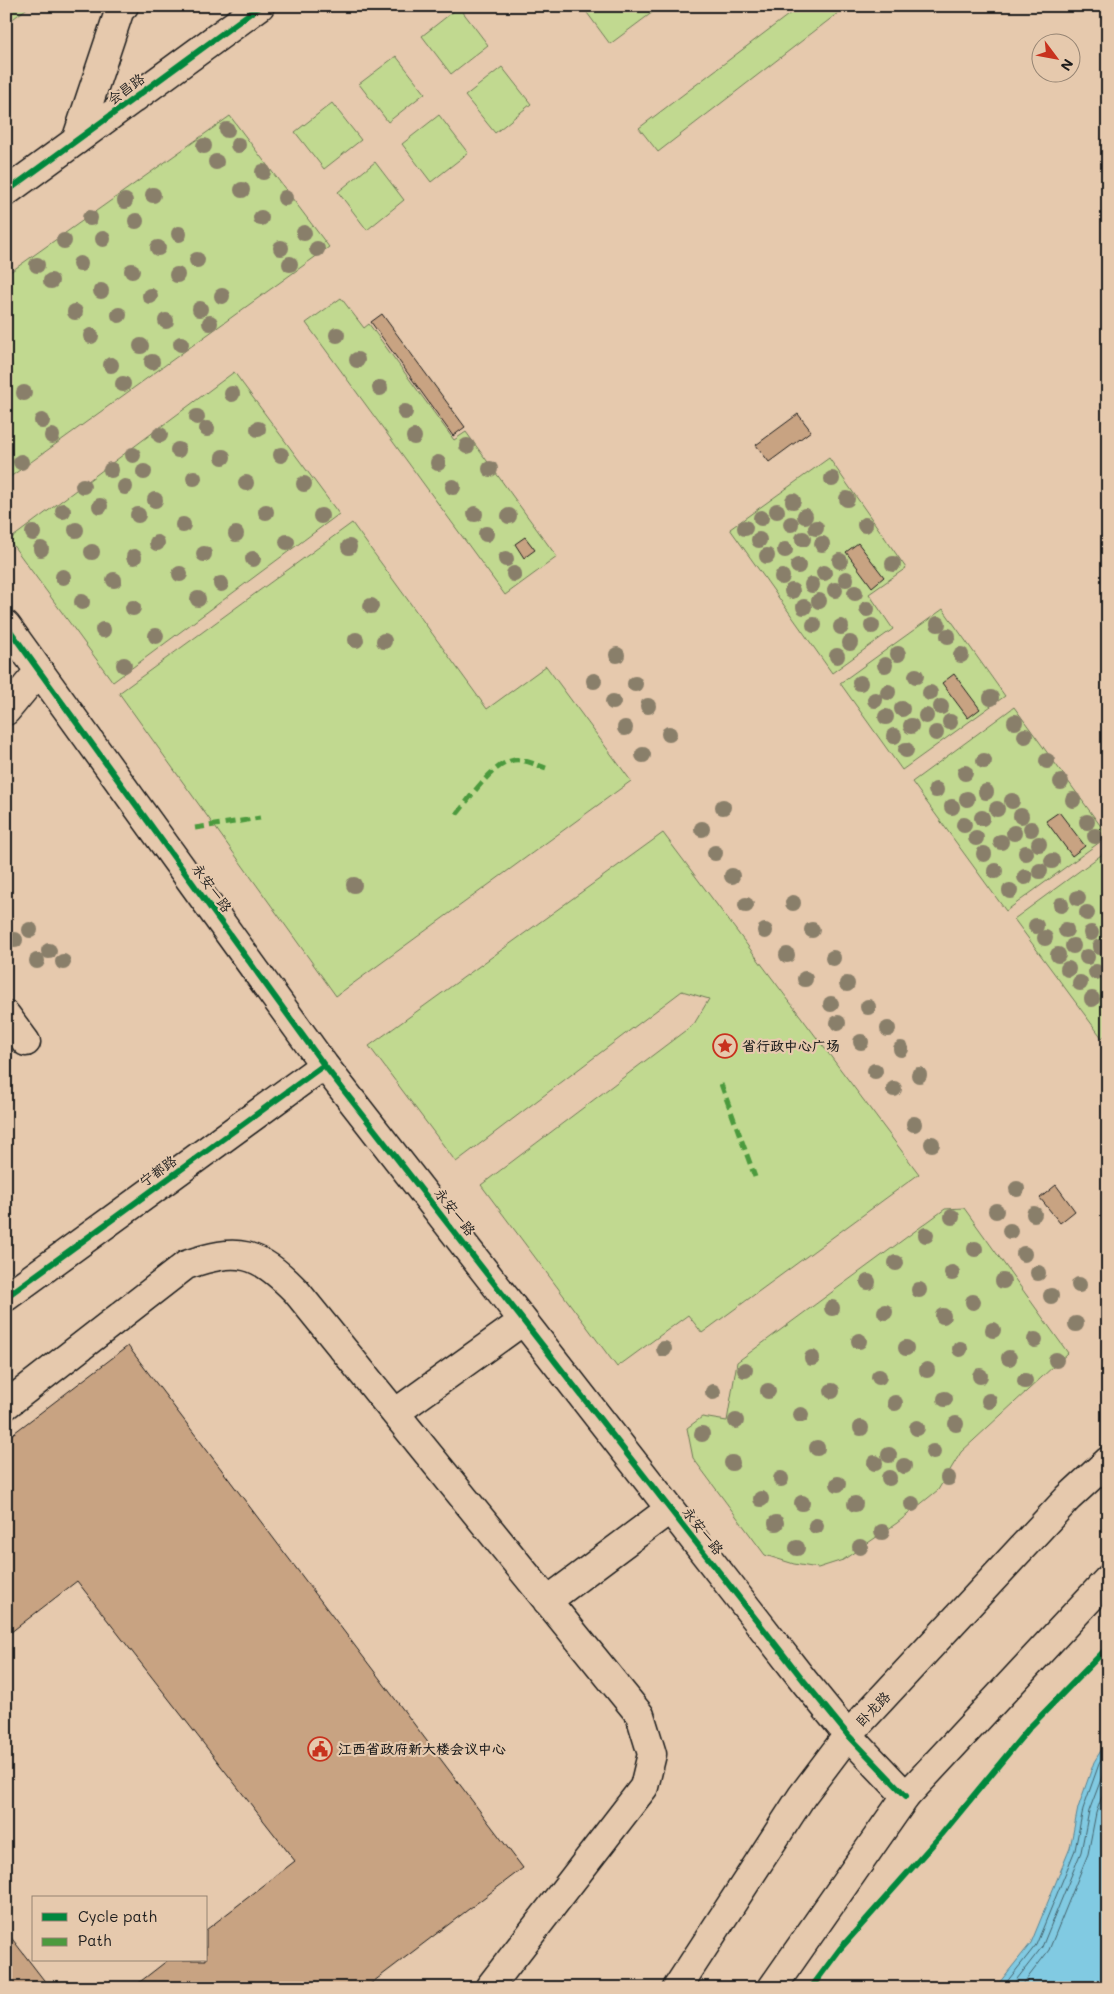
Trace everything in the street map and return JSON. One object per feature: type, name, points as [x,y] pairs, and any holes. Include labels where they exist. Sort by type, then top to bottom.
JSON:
[{"type":"street","points":[[76,141],[120,9],[124,6]]},
{"type":"street","points":[[194,54],[236,6]]},
{"type":"street","name":"会昌路","points":[[6,192],[260,6]]},
{"type":"street","name":"永安一路","points":[[6,625],[324,1065],[848,1735],[906,1796]]},
{"type":"street","points":[[6,711],[39,671]]},
{"type":"street","points":[[6,1015],[26,1042]]},
{"type":"street","name":"宁都路","points":[[6,1297],[324,1065]]},
{"type":"street","points":[[6,1405],[186,1265],[212,1256],[239,1254],[261,1261],[280,1274],[640,1715],[652,1754],[644,1787],[489,1988]]},
{"type":"street","points":[[395,1413],[523,1320]]},
{"type":"street","name":"卧龙路","points":[[677,1988],[802,1796],[848,1735],[1068,1498],[1108,1461]]},
{"type":"street","points":[[547,1601],[670,1509]]},
{"type":"street","points":[[772,1988],[906,1796],[1108,1580]]},
{"type":"green space","points":[[6,6],[30,6],[6,24]]},
{"type":"green space","points":[[582,6],[661,6],[610,44]]},
{"type":"green space","points":[[800,6],[847,6],[658,152],[639,128]]},
{"type":"green space","points":[[459,7],[488,45],[451,74],[422,36]]},
{"type":"green space","points":[[396,56],[425,93],[388,122],[359,84]]},
{"type":"green space","points":[[502,67],[531,104],[495,133],[465,96]]},
{"type":"green space","points":[[332,103],[361,140],[324,169],[295,132]]},
{"type":"green space","points":[[439,115],[468,153],[431,182],[402,144]]},
{"type":"green space","points":[[230,116],[329,247],[6,480],[6,275]]},
{"type":"green space","points":[[375,162],[404,200],[367,230],[338,192]]},
{"type":"green space","points":[[341,298],[364,328],[369,324],[454,440],[466,432],[557,557],[505,595],[306,323]]},
{"type":"green space","points":[[234,372],[339,514],[113,682],[9,540]]},
{"type":"green space","points":[[829,458],[906,568],[869,594],[893,629],[832,673],[730,529]]},
{"type":"green space","points":[[352,523],[487,709],[546,666],[631,781],[336,996],[119,693]]},
{"type":"green space","points":[[943,609],[1005,696],[902,770],[840,683]]},
{"type":"green space","points":[[1014,707],[1108,836],[1006,911],[912,782]]},
{"type":"green space","points":[[663,833],[919,1174],[702,1333],[688,1315],[617,1367],[481,1185],[694,1024],[709,999],[682,991],[456,1162],[369,1046]]},
{"type":"green space","points":[[1108,850],[1108,1033],[1102,1038],[1014,919]]},
{"type":"green space","points":[[964,1208],[1068,1353],[961,1452],[938,1490],[897,1523],[843,1560],[818,1568],[794,1564],[765,1555],[693,1458],[687,1428],[702,1417],[727,1421],[737,1362],[945,1209]]},
{"type":"water","points":[[1108,1739],[1108,1988],[995,1988],[1031,1943],[1070,1848],[1078,1808],[1094,1762]]},
{"type":"building","points":[[382,314],[465,427],[453,436],[371,322]]},
{"type":"building","points":[[798,414],[811,431],[769,462],[756,445]]},
{"type":"building","points":[[525,537],[535,550],[524,558],[515,544]]},
{"type":"building","points":[[858,543],[884,577],[872,587],[846,552]]},
{"type":"building","points":[[954,674],[980,709],[968,718],[942,683]]},
{"type":"building","points":[[1059,812],[1085,846],[1072,856],[1046,821]]},
{"type":"building","points":[[1056,1185],[1075,1211],[1060,1223],[1040,1198]]},
{"type":"building","name":"江西省政府新大楼会议中心","points":[[128,1346],[523,1868],[365,1988],[132,1988],[165,1962],[208,1962],[208,1928],[295,1861],[77,1581],[6,1636],[6,1439]]},
{"type":"building","points":[[6,1931],[50,1988],[6,1988]]},
{"type":"marked path","points":[[457,814],[493,771],[502,765],[520,760],[546,768]]},
{"type":"marked path","points":[[195,828],[260,818]]},
{"type":"marked path","points":[[721,1084],[755,1177]]},
{"type":"cycle path","points":[[6,192],[260,6]]},
{"type":"cycle path","points":[[6,625],[324,1065],[804,1681],[848,1735],[906,1796]]},
{"type":"cycle path","points":[[6,1297],[324,1065]]},
{"type":"cycle path","points":[[811,1988],[840,1949],[942,1834],[1030,1727],[1108,1647]]},
{"type":"place","name":"省行政中心广场","points":[[725,1046]]},
{"type":"place","name":"江西省政府新大楼会议中心","points":[[320,1749]]}]
